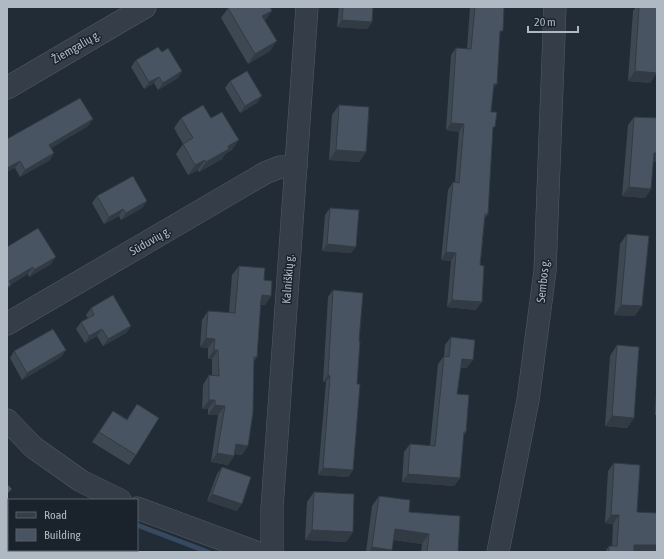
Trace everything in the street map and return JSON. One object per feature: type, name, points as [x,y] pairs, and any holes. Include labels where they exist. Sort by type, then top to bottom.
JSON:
[{"type":"street","name":"Žiemgalių g.","points":[[7,88],[145,7]]},
{"type":"street","name":"Kalniškių g.","points":[[272,552],[272,508],[307,7]]},
{"type":"street","name":"Sembos g.","points":[[498,552],[528,400],[545,271],[555,7]]},
{"type":"street","name":"Sūduvių g.","points":[[7,324],[266,173],[280,167],[296,167]]},
{"type":"street","points":[[7,420],[33,447],[81,481],[118,499]]},
{"type":"street","points":[[138,508],[256,552]]},
{"type":"building","points":[[270,7],[272,11],[262,16],[277,41],[255,54],[228,8]]},
{"type":"building","points":[[343,7],[373,7],[372,22],[342,20]]},
{"type":"building","points":[[475,7],[504,7],[503,31],[500,31],[497,84],[494,84],[491,112],[497,112],[495,127],[493,127],[488,214],[485,214],[480,265],[484,266],[482,302],[452,300],[456,253],[446,252],[453,182],[459,183],[464,124],[451,123],[456,48],[471,49]]},
{"type":"building","points":[[639,7],[657,7],[657,73],[635,71]]},
{"type":"building","points":[[158,47],[162,52],[168,48],[182,71],[163,83],[159,77],[149,82],[136,60]]},
{"type":"building","points":[[247,71],[262,96],[245,106],[230,81]]},
{"type":"building","points":[[80,98],[93,119],[49,145],[54,153],[25,170],[20,161],[7,168],[7,139]]},
{"type":"building","points":[[203,105],[211,118],[222,112],[239,140],[228,146],[229,149],[206,162],[205,160],[195,165],[183,144],[193,138],[181,118]]},
{"type":"building","points":[[339,105],[369,107],[366,152],[336,150]]},
{"type":"building","points":[[634,117],[657,118],[657,153],[654,153],[651,189],[629,187]]},
{"type":"building","points":[[133,176],[147,201],[126,213],[123,209],[109,217],[97,196]]},
{"type":"building","points":[[330,208],[359,210],[356,247],[327,244]]},
{"type":"building","points":[[38,228],[56,257],[34,270],[33,267],[9,281],[11,285],[7,287],[7,247]]},
{"type":"building","points":[[627,234],[649,236],[642,306],[621,305]]},
{"type":"building","points":[[239,266],[265,268],[264,280],[272,281],[271,296],[262,295],[261,300],[257,357],[254,357],[253,413],[248,446],[236,444],[234,456],[217,453],[225,406],[215,405],[215,400],[209,400],[209,375],[219,376],[218,350],[214,350],[215,339],[206,338],[208,311],[235,313]]},
{"type":"building","points":[[333,290],[363,293],[357,384],[360,384],[353,470],[323,468],[330,376],[328,375]]},
{"type":"building","points":[[113,295],[131,326],[108,339],[102,329],[89,336],[81,322],[94,315],[91,308]]},
{"type":"building","points":[[53,329],[66,350],[27,373],[14,351]]},
{"type":"building","points":[[451,337],[475,340],[473,360],[462,359],[457,394],[469,395],[460,478],[408,474],[410,444],[435,446],[444,356],[449,357]]},
{"type":"building","points":[[617,345],[639,347],[634,418],[612,416]]},
{"type":"building","points":[[137,404],[159,418],[136,455],[99,432],[113,411],[127,420]]},
{"type":"building","points":[[614,463],[640,465],[637,512],[657,513],[657,545],[634,545],[634,552],[609,552],[609,546],[617,546],[619,515],[611,515]]},
{"type":"building","points":[[222,467],[251,477],[242,504],[212,494]]},
{"type":"building","points":[[7,484],[12,489],[7,494]]},
{"type":"building","points":[[314,492],[354,494],[353,532],[312,530]]},
{"type":"building","points":[[379,496],[410,500],[409,512],[460,516],[458,552],[427,552],[429,534],[395,529],[392,550],[372,547]]},
{"type":"building","points":[[7,498],[8,514],[7,515]]},
{"type":"building","points":[[26,551],[78,551],[78,552]]},
{"type":"building","points":[[100,551],[126,551],[126,552]]},
{"type":"waterway","points":[[138,525],[208,552]]}]
